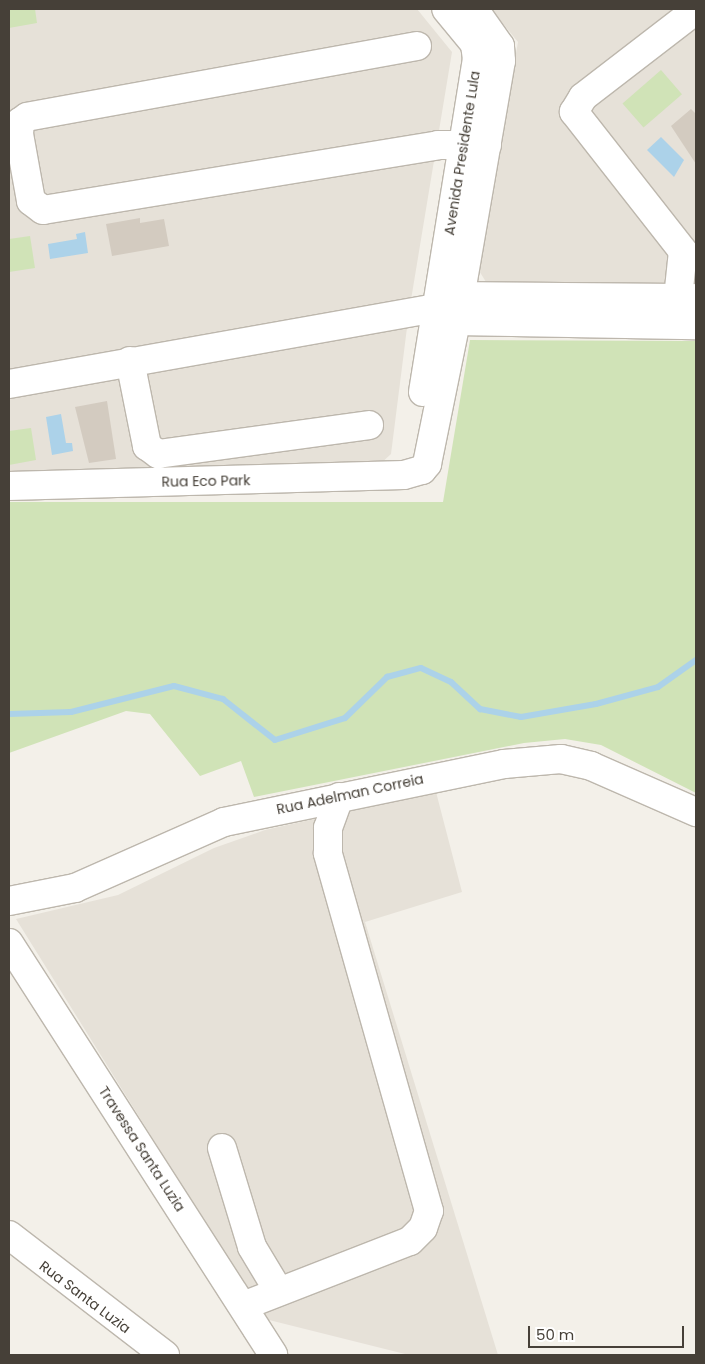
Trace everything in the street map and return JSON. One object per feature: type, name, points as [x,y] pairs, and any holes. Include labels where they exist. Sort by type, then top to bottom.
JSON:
[{"type":"street","name":"Avenida Presidente Lula","points":[[446,9],[475,44],[477,59],[475,144]]},
{"type":"street","name":"Avenida Presidente Lula","points":[[404,476],[417,474],[427,464],[452,308],[475,144],[500,46],[474,9]]},
{"type":"street","points":[[9,384],[130,361],[452,308],[687,298],[690,251],[574,112],[583,97],[696,10]]},
{"type":"street","points":[[417,46],[27,117],[20,122],[19,134],[31,201],[43,210],[475,144]]},
{"type":"street","points":[[452,308],[696,325]]},
{"type":"street","points":[[130,361],[147,446],[158,454],[369,425]]},
{"type":"street","name":"Rua Eco Park","points":[[9,486],[404,476]]},
{"type":"street","name":"Rua Adelman Correia","points":[[9,901],[75,888],[224,822],[504,764],[561,759],[617,775],[696,812]]},
{"type":"street","points":[[222,1148],[252,1247],[261,1299],[410,1241],[423,1228],[429,1211],[328,853],[328,828],[339,797]]},
{"type":"street","points":[[291,807],[328,853]]},
{"type":"street","name":"Travessa Santa Luzia","points":[[9,943],[261,1299],[272,1355]]},
{"type":"street","name":"Rua Santa Luzia","points":[[9,1235],[165,1355]]},
{"type":"shaded area","points":[[9,9],[417,9],[452,52],[409,312],[391,454],[378,466],[9,472]]},
{"type":"shaded area","points":[[491,9],[696,9],[696,284],[486,282],[478,269],[518,42]]},
{"type":"shaded area","points":[[436,792],[462,892],[365,922],[498,1355],[409,1355],[265,1319],[16,919],[118,895],[214,848],[265,830]]},
{"type":"green space","points":[[9,9],[35,9],[37,23],[9,28]]},
{"type":"green space","points":[[661,70],[682,94],[644,128],[623,103]]},
{"type":"green space","points":[[30,236],[35,268],[9,272],[9,239]]},
{"type":"green space","points":[[470,340],[696,341],[696,793],[601,745],[565,739],[524,743],[254,797],[241,761],[200,776],[150,714],[126,711],[9,753],[9,502],[443,502]]},
{"type":"green space","points":[[31,428],[36,460],[9,465],[9,431]]},
{"type":"water","points":[[661,137],[684,160],[674,177],[647,150]]},
{"type":"water","points":[[85,232],[88,253],[50,259],[48,244],[77,239],[76,234]]},
{"type":"water","points":[[61,414],[66,443],[72,443],[73,451],[52,455],[46,417]]},
{"type":"building","points":[[691,109],[696,114],[696,164],[671,126]]},
{"type":"building","points":[[140,218],[140,223],[164,219],[169,246],[112,256],[106,224]]},
{"type":"building","points":[[107,401],[116,459],[89,463],[75,407]]},
{"type":"waterway","points":[[9,714],[71,712],[174,686],[223,699],[275,740],[345,718],[387,677],[421,668],[451,682],[480,709],[521,717],[596,704],[658,687],[696,660]]}]
